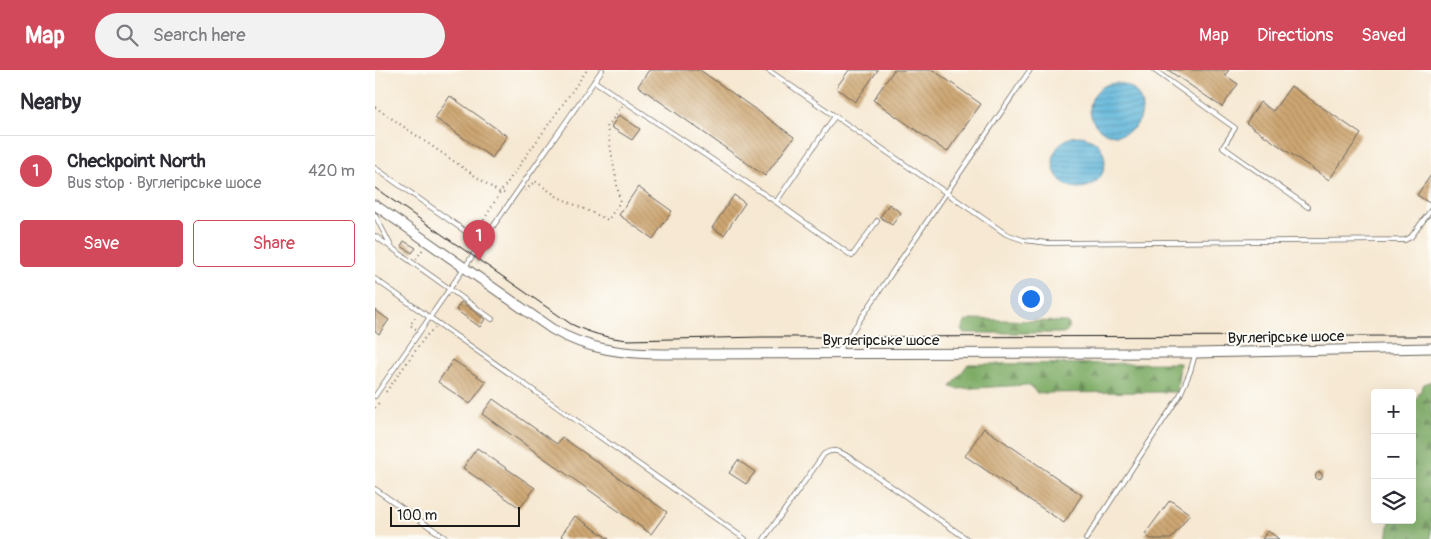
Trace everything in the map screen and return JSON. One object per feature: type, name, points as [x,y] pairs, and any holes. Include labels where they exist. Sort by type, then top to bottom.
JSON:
[{"type":"street","name":"Вуглегірське шосе","points":[[375,205],[553,329],[578,342],[609,351],[640,354],[1196,353],[1431,348]]},
{"type":"lane","points":[[375,396],[602,70]]},
{"type":"lane","points":[[768,70],[946,194],[1006,234],[1023,240],[1048,243],[1405,240],[1411,237],[1431,210]]},
{"type":"lane","points":[[837,354],[1030,70]]},
{"type":"lane","points":[[1154,70],[1235,128],[1223,147],[1307,207]]},
{"type":"lane","points":[[594,81],[776,202],[852,256],[877,222]]},
{"type":"lane","points":[[776,202],[835,116]]},
{"type":"lane","points":[[375,168],[482,243]]},
{"type":"lane","points":[[375,215],[391,248]]},
{"type":"lane","points":[[375,236],[492,319]]},
{"type":"lane","points":[[375,279],[745,539]]},
{"type":"lane","points":[[1086,539],[1181,395],[1196,353]]},
{"type":"lane","points":[[764,539],[824,454],[830,450],[836,450],[852,459],[967,539]]},
{"type":"lane","points":[[375,489],[447,539]]},
{"type":"path","points":[[474,238],[500,193],[587,70]]},
{"type":"path","points":[[375,107],[500,193],[527,191],[535,182],[557,197],[609,220],[620,202],[607,126],[625,102]]},
{"type":"path","points":[[413,263],[427,242]]},
{"type":"path","points":[[386,392],[426,336],[433,329],[441,325]]},
{"type":"path","points":[[375,408],[381,400]]},
{"type":"green space","points":[[972,319],[1067,322],[1069,329],[1066,333],[964,333],[961,330],[966,321]]},
{"type":"green space","points":[[1180,363],[1177,392],[1036,393],[1032,387],[1026,385],[957,389],[951,387],[968,364]]},
{"type":"green space","points":[[1431,381],[1431,539],[1387,539],[1389,524],[1416,524],[1416,399],[1424,384]]},
{"type":"water","points":[[1111,83],[1121,83],[1135,90],[1142,104],[1142,114],[1135,128],[1121,135],[1111,135],[1101,131],[1094,124],[1090,114],[1090,104],[1094,94],[1101,87]]},
{"type":"water","points":[[1074,136],[1084,136],[1098,143],[1105,157],[1105,167],[1098,181],[1084,188],[1074,188],[1064,184],[1057,177],[1053,167],[1053,157],[1057,147],[1064,140]]},
{"type":"building","points":[[649,70],[700,70],[794,137],[765,176],[638,86]]},
{"type":"building","points":[[849,70],[878,70],[855,102],[836,88]]},
{"type":"building","points":[[894,70],[933,70],[981,104],[947,152],[873,100]]},
{"type":"building","points":[[1168,70],[1229,70],[1225,75],[1238,84],[1222,107]]},
{"type":"building","points":[[1291,86],[1361,134],[1329,180],[1246,123],[1260,102],[1273,111]]},
{"type":"building","points":[[450,96],[507,136],[492,158],[435,118]]},
{"type":"building","points":[[619,115],[640,129],[632,140],[611,127]]},
{"type":"building","points":[[1431,175],[1431,204],[1417,195]]},
{"type":"building","points":[[638,187],[672,211],[653,239],[619,215]]},
{"type":"building","points":[[734,195],[745,203],[724,235],[712,228]]},
{"type":"building","points":[[889,204],[901,213],[892,225],[880,217]]},
{"type":"building","points":[[404,241],[416,248],[412,253],[401,246]]},
{"type":"building","points":[[461,302],[485,319],[480,327],[456,310]]},
{"type":"building","points":[[375,310],[389,320],[379,334],[375,331]]},
{"type":"building","points":[[453,360],[486,382],[470,404],[438,382]]},
{"type":"building","points":[[493,399],[557,444],[562,437],[667,512],[651,534],[482,414]]},
{"type":"building","points":[[984,428],[1082,495],[1064,523],[965,456]]},
{"type":"building","points":[[477,448],[535,488],[520,508],[463,468]]},
{"type":"building","points":[[738,460],[755,472],[746,484],[729,473]]},
{"type":"building","points":[[1319,473],[1322,476],[1319,479],[1316,476]]},
{"type":"building","points":[[1170,500],[1190,514],[1171,539],[1151,539],[1145,534]]},
{"type":"building","points":[[575,516],[609,539],[565,539],[561,536]]},
{"type":"building","points":[[1268,531],[1279,539],[1262,539]]},
{"type":"tram line","points":[[375,188],[571,324],[599,335],[620,339],[1431,336]]},
{"type":"place","name":"Checkpoint North","points":[[479,261]]}]
